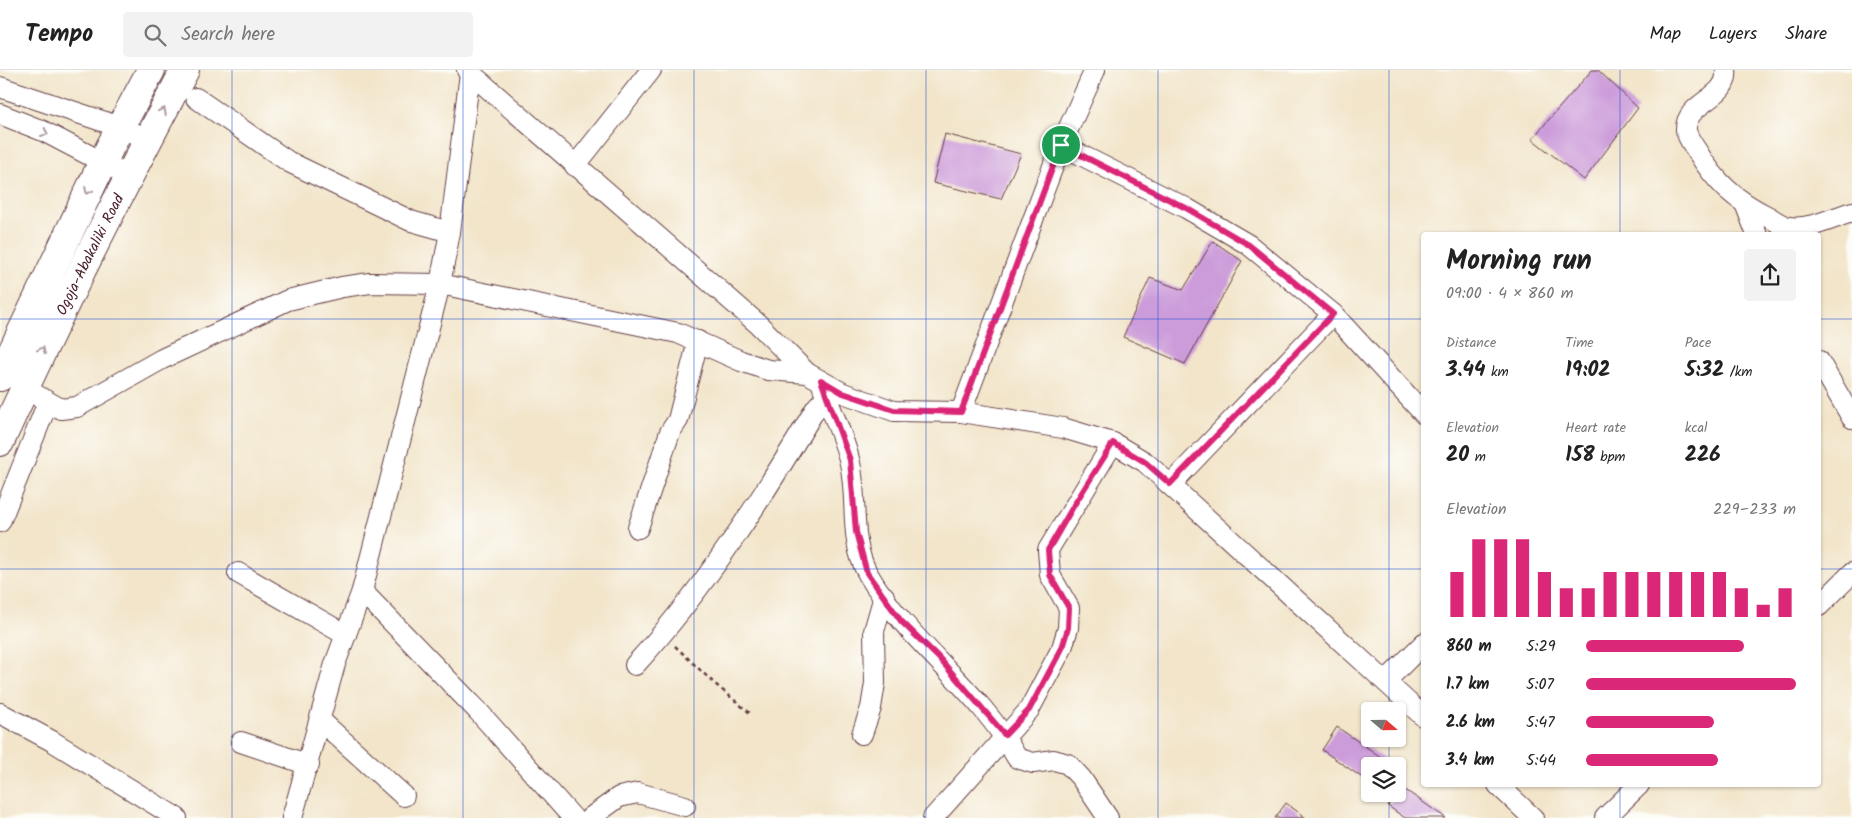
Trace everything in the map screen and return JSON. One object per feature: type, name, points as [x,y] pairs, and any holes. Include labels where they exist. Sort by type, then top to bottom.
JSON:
[{"type":"highway","name":"Ogoja-Abakaliki Road","points":[[0,377],[7,347],[120,127],[152,70]]},
{"type":"highway","name":"Ogoja-Abakaliki Road","points":[[0,442],[24,388],[129,176],[185,70]]},
{"type":"street","points":[[575,166],[651,70]]},
{"type":"street","points":[[961,412],[1061,145],[1095,70]]},
{"type":"street","points":[[1726,70],[1727,78],[1724,86],[1695,109],[1689,119],[1686,131],[1705,164],[1725,189],[1746,206],[1787,227],[1805,227],[1852,212]]},
{"type":"street","points":[[469,72],[758,324],[818,383],[850,460],[859,549],[867,573],[901,621],[939,658],[1005,735],[1017,758],[1034,763],[1054,760],[1068,764],[1081,778],[1108,818]]},
{"type":"street","points":[[292,818],[309,765],[336,664],[362,591],[440,284],[450,232],[469,72]]},
{"type":"street","points":[[0,87],[78,115],[120,127],[148,139]]},
{"type":"street","points":[[196,98],[289,162],[411,221],[450,232]]},
{"type":"street","points":[[0,114],[67,143],[129,176]]},
{"type":"street","points":[[67,143],[78,115]]},
{"type":"street","points":[[1061,145],[1186,208],[1249,245],[1333,314],[1421,411]]},
{"type":"street","points":[[1746,206],[1756,232]]},
{"type":"street","points":[[24,388],[61,409],[77,407],[162,359],[288,300],[342,287],[370,283],[440,284],[678,334],[741,361],[818,383],[894,410],[961,412],[1063,428],[1113,443],[1145,462],[1170,484],[1421,714]]},
{"type":"street","points":[[1170,484],[1333,314]]},
{"type":"street","points":[[638,528],[670,432],[678,420],[698,341]]},
{"type":"street","points":[[1821,364],[1852,418]]},
{"type":"street","points":[[635,665],[663,634],[711,572],[816,408],[818,383]]},
{"type":"street","points":[[0,522],[48,402]]},
{"type":"street","points":[[934,818],[1005,735],[1029,710],[1062,648],[1068,628],[1069,608],[1050,575],[1048,550],[1113,443]]},
{"type":"street","points":[[238,572],[346,634]]},
{"type":"street","points":[[1821,604],[1852,573]]},
{"type":"street","points":[[362,591],[478,710],[573,818]]},
{"type":"street","points":[[862,734],[871,708],[875,683],[874,631],[884,596]]},
{"type":"street","points":[[1386,681],[1421,646]]},
{"type":"street","points":[[0,713],[61,746],[177,818]]},
{"type":"street","points":[[320,721],[404,796]]},
{"type":"street","points":[[241,742],[309,765]]},
{"type":"street","points":[[1500,787],[1533,818]]},
{"type":"street","points":[[1606,818],[1637,787]]},
{"type":"street","points":[[590,818],[619,797],[638,793],[685,806]]},
{"type":"path","points":[[663,634],[715,684],[750,713]]},
{"type":"building","points":[[1592,70],[1598,70],[1638,108],[1584,180],[1532,139]]},
{"type":"building","points":[[945,134],[1021,154],[1001,199],[933,183]]},
{"type":"building","points":[[1213,241],[1242,261],[1185,364],[1123,337],[1150,278],[1183,290]]},
{"type":"building","points":[[1337,727],[1361,743],[1361,748],[1368,748],[1381,757],[1361,757],[1361,777],[1322,750]]},
{"type":"building","points":[[1406,790],[1446,818],[1405,818],[1388,806],[1391,802],[1406,802]]},
{"type":"building","points":[[1286,803],[1306,818],[1275,818]]},
{"type":"route","points":[[1061,145],[1186,208],[1249,245],[1333,314],[1170,484],[1145,462],[1113,443],[1048,550],[1047,563],[1050,575],[1069,608],[1068,628],[1062,648],[1029,710],[1005,735],[939,658],[901,621],[867,573],[859,549],[856,532],[850,460],[821,380],[843,393],[894,410],[961,412],[1061,145]]}]
